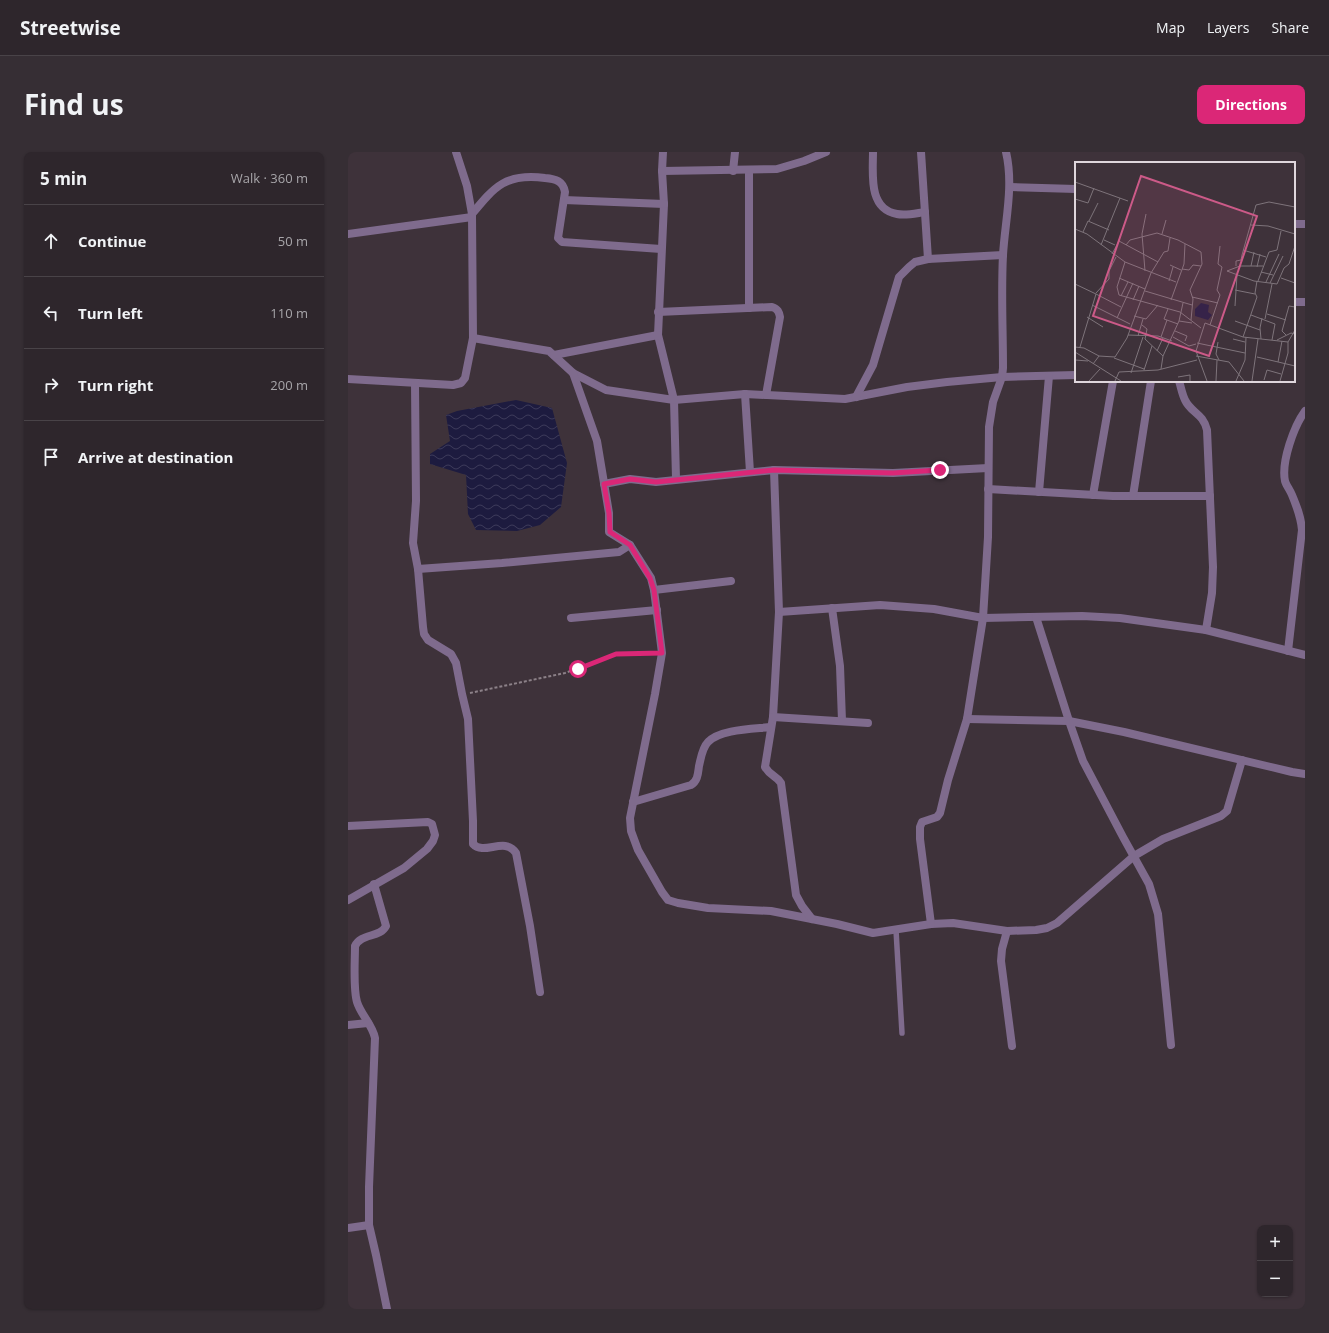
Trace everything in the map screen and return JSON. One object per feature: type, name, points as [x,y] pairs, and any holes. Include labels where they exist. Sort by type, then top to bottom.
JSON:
[{"type":"street","points":[[348,379],[453,385],[461,383],[465,378],[473,338],[472,216],[467,186],[456,152]]},
{"type":"street","points":[[663,152],[662,171],[664,204],[658,335],[674,400],[676,479]]},
{"type":"street","points":[[733,171],[735,152]]},
{"type":"street","points":[[662,171],[733,171],[777,169],[804,161],[826,152]]},
{"type":"street","points":[[873,152],[872,183],[876,196],[881,205],[888,211],[898,215],[925,212]]},
{"type":"street","points":[[921,152],[928,259]]},
{"type":"street","points":[[931,924],[920,839],[920,827],[922,822],[937,817],[940,813],[948,780],[967,719],[983,618],[988,537],[989,427],[993,402],[1002,377],[1003,368],[1003,255],[1010,187],[1010,166],[1006,152]]},
{"type":"street","points":[[749,170],[750,308]]},
{"type":"street","points":[[348,234],[472,216],[486,197],[499,186],[519,177],[533,176],[560,181],[564,185],[565,192],[558,238],[562,242],[661,249]]},
{"type":"street","points":[[1010,187],[1075,189]]},
{"type":"street","points":[[564,200],[664,204]]},
{"type":"street","points":[[856,397],[873,365],[900,277],[909,266],[915,262],[928,259],[1003,255]]},
{"type":"street","points":[[658,312],[776,308],[779,312],[780,318],[766,395]]},
{"type":"street","points":[[554,355],[658,335]]},
{"type":"street","points":[[473,338],[549,351],[573,373],[606,390],[674,400],[746,394],[838,399],[907,387],[1002,377],[1075,375]]},
{"type":"street","points":[[573,373],[597,441],[609,513],[610,532],[630,545],[650,578],[654,590],[662,653],[630,818],[631,831],[638,850],[668,900],[678,904],[701,907],[771,911],[837,924],[873,933],[931,924],[953,923],[1007,931],[1047,928],[1057,923],[1134,856],[1163,839],[1221,816],[1228,811],[1242,760]]},
{"type":"street","points":[[1039,492],[1048,376]]},
{"type":"street","points":[[1093,495],[1113,382]]},
{"type":"street","points":[[1133,496],[1151,382]]},
{"type":"street","points":[[1180,382],[1185,400],[1205,422],[1207,430],[1213,567],[1212,593],[1206,630]]},
{"type":"street","points":[[415,383],[416,500],[413,543],[418,569],[424,634],[428,640],[451,654],[454,658],[468,719],[473,844],[475,847],[481,848],[508,846],[516,853],[530,926],[540,992]]},
{"type":"street","points":[[746,394],[750,472]]},
{"type":"street","points":[[1288,651],[1302,530],[1301,516],[1285,481],[1285,467],[1290,440],[1300,417],[1305,411]]},
{"type":"street","points":[[604,484],[630,479],[656,482],[774,470],[893,473],[988,468]]},
{"type":"street","points":[[774,470],[779,612],[773,717],[765,767],[768,772],[781,783],[796,895],[812,919]]},
{"type":"street","points":[[988,489],[1093,495],[1210,496]]},
{"type":"street","points":[[418,569],[619,552],[630,545]]},
{"type":"street","points":[[654,590],[730,581]]},
{"type":"street","points":[[779,612],[880,604],[934,609],[983,618],[1082,616],[1120,618],[1206,630],[1305,655]]},
{"type":"street","points":[[832,608],[840,666],[842,721]]},
{"type":"street","points":[[571,618],[657,610]]},
{"type":"street","points":[[1036,617],[1083,761],[1149,884],[1158,914],[1171,1045]]},
{"type":"street","points":[[773,717],[868,723]]},
{"type":"street","points":[[967,719],[1069,721],[1124,732],[1305,774]]},
{"type":"street","points":[[633,802],[694,783],[697,779],[701,756],[705,747],[708,742],[716,736],[725,733],[771,727]]},
{"type":"street","points":[[348,826],[428,822],[432,824],[435,835],[427,850],[404,868],[348,900]]},
{"type":"street","points":[[374,884],[386,926],[384,930],[360,939],[355,946],[356,1001],[373,1030],[375,1049],[369,1187],[369,1225],[387,1309]]},
{"type":"street","points":[[1007,931],[1002,949],[1001,961],[1012,1046]]},
{"type":"street","points":[[348,1025],[368,1023]]},
{"type":"street","points":[[348,1228],[369,1225]]},
{"type":"lane","points":[[896,930],[902,1033]]},
{"type":"path","points":[[462,694],[565,673],[616,654],[662,653]]},
{"type":"water","points":[[516,400],[552,408],[567,463],[561,507],[540,525],[517,531],[476,530],[468,514],[466,475],[430,464],[430,454],[450,441],[446,415],[457,411]]},
{"type":"route","points":[[578,669],[616,654],[662,653],[654,590],[650,578],[630,545],[610,532],[608,521],[609,513],[604,484],[630,479],[656,482],[774,470],[893,473],[940,470]]}]
